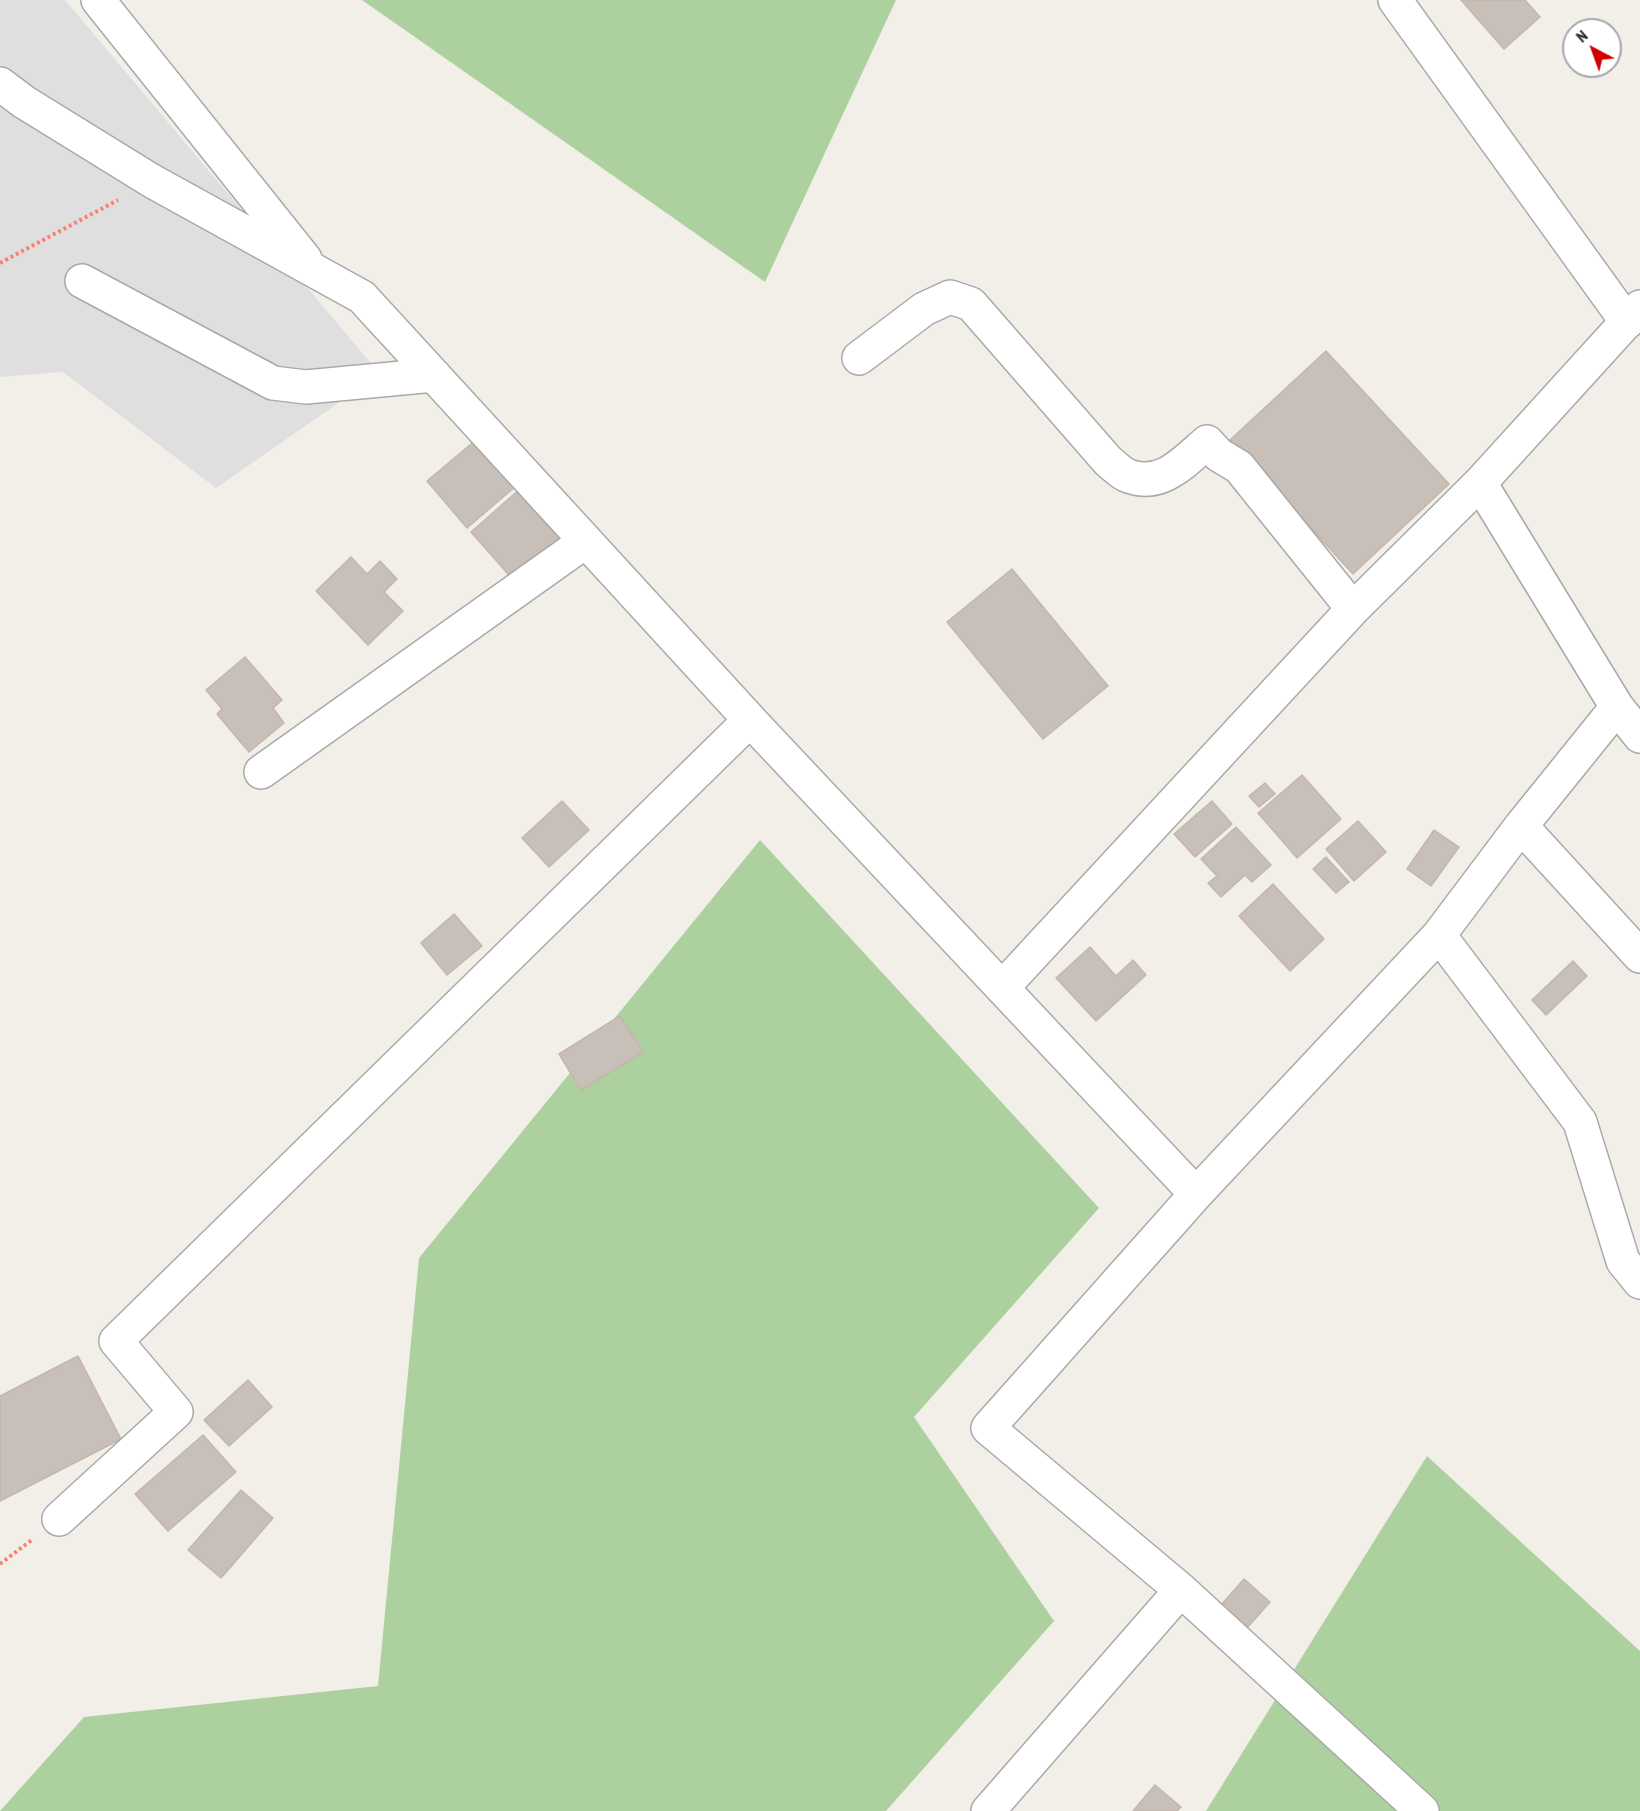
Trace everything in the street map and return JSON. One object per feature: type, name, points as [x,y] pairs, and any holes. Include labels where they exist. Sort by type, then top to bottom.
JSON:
[{"type":"street","points":[[98,0],[313,270]]},
{"type":"street","points":[[1002,988],[1353,609],[1480,483],[1633,314],[1395,0]]},
{"type":"street","points":[[0,84],[24,102],[152,182],[362,297],[750,720],[1196,1194]]},
{"type":"street","points":[[82,281],[273,383],[306,387],[434,375]]},
{"type":"street","points":[[859,358],[924,309],[950,297],[971,304],[1108,460],[1125,475],[1148,481],[1171,473],[1207,442],[1219,455],[1239,467],[1353,609]]},
{"type":"street","points":[[1480,483],[1617,706],[1640,736]]},
{"type":"street","points":[[261,772],[586,541]]},
{"type":"street","points":[[1422,1811],[1181,1590],[988,1428],[1196,1194],[1439,935],[1521,826],[1617,706]]},
{"type":"street","points":[[58,1519],[177,1412],[116,1341],[750,720]]},
{"type":"street","points":[[1521,826],[1640,956]]},
{"type":"street","points":[[1439,935],[1580,1122],[1623,1261],[1640,1282]]},
{"type":"street","points":[[988,1811],[1181,1590]]},
{"type":"path","points":[[0,263],[152,182]]},
{"type":"path","points":[[0,1564],[58,1519]]},
{"type":"shaded area","points":[[0,0],[65,0],[380,374],[216,488],[63,372],[0,377]]},
{"type":"green space","points":[[362,0],[896,0],[765,282]]},
{"type":"green space","points":[[760,840],[1099,1208],[914,1417],[1054,1621],[886,1811],[0,1811],[84,1717],[378,1686],[419,1258]]},
{"type":"green space","points":[[1427,1456],[1640,1651],[1640,1811],[1206,1811]]},
{"type":"building","points":[[1461,0],[1525,0],[1540,17],[1504,49]]},
{"type":"building","points":[[1326,351],[1449,484],[1353,574],[1230,440]]},
{"type":"building","points":[[477,439],[516,486],[467,528],[427,481]]},
{"type":"building","points":[[521,488],[566,539],[516,583],[471,532]]},
{"type":"building","points":[[351,557],[367,574],[380,561],[397,579],[384,592],[403,611],[368,645],[316,591]]},
{"type":"building","points":[[1012,569],[1108,686],[1043,739],[947,622]]},
{"type":"building","points":[[245,657],[282,700],[273,708],[284,723],[249,752],[217,714],[222,709],[206,690]]},
{"type":"building","points":[[1302,775],[1341,819],[1297,858],[1258,813]]},
{"type":"building","points":[[1265,783],[1275,794],[1259,807],[1249,796]]},
{"type":"building","points":[[562,801],[589,830],[549,867],[522,838]]},
{"type":"building","points":[[1212,801],[1232,824],[1195,857],[1174,834]]},
{"type":"building","points":[[1358,821],[1386,852],[1354,881],[1326,849]]},
{"type":"building","points":[[1236,827],[1271,865],[1252,882],[1245,875],[1221,897],[1208,883],[1217,876],[1201,859]]},
{"type":"building","points":[[1434,830],[1459,847],[1431,886],[1407,869]]},
{"type":"building","points":[[1326,857],[1349,882],[1336,893],[1313,869]]},
{"type":"building","points":[[1273,884],[1324,939],[1290,971],[1239,916]]},
{"type":"building","points":[[454,914],[482,946],[447,975],[421,943]]},
{"type":"building","points":[[1090,947],[1116,976],[1133,960],[1146,975],[1096,1021],[1056,978]]},
{"type":"building","points":[[1573,961],[1587,976],[1546,1015],[1532,1000]]},
{"type":"building","points":[[620,1016],[643,1052],[581,1090],[559,1054]]},
{"type":"building","points":[[78,1356],[121,1439],[0,1501],[0,1396]]},
{"type":"building","points":[[248,1380],[272,1407],[229,1446],[204,1420]]},
{"type":"building","points":[[203,1435],[236,1472],[168,1531],[135,1494]]},
{"type":"building","points":[[241,1490],[273,1518],[221,1578],[188,1550]]},
{"type":"building","points":[[1244,1579],[1270,1602],[1247,1628],[1221,1605]]},
{"type":"building","points":[[1155,1785],[1181,1807],[1177,1811],[1133,1811]]}]
